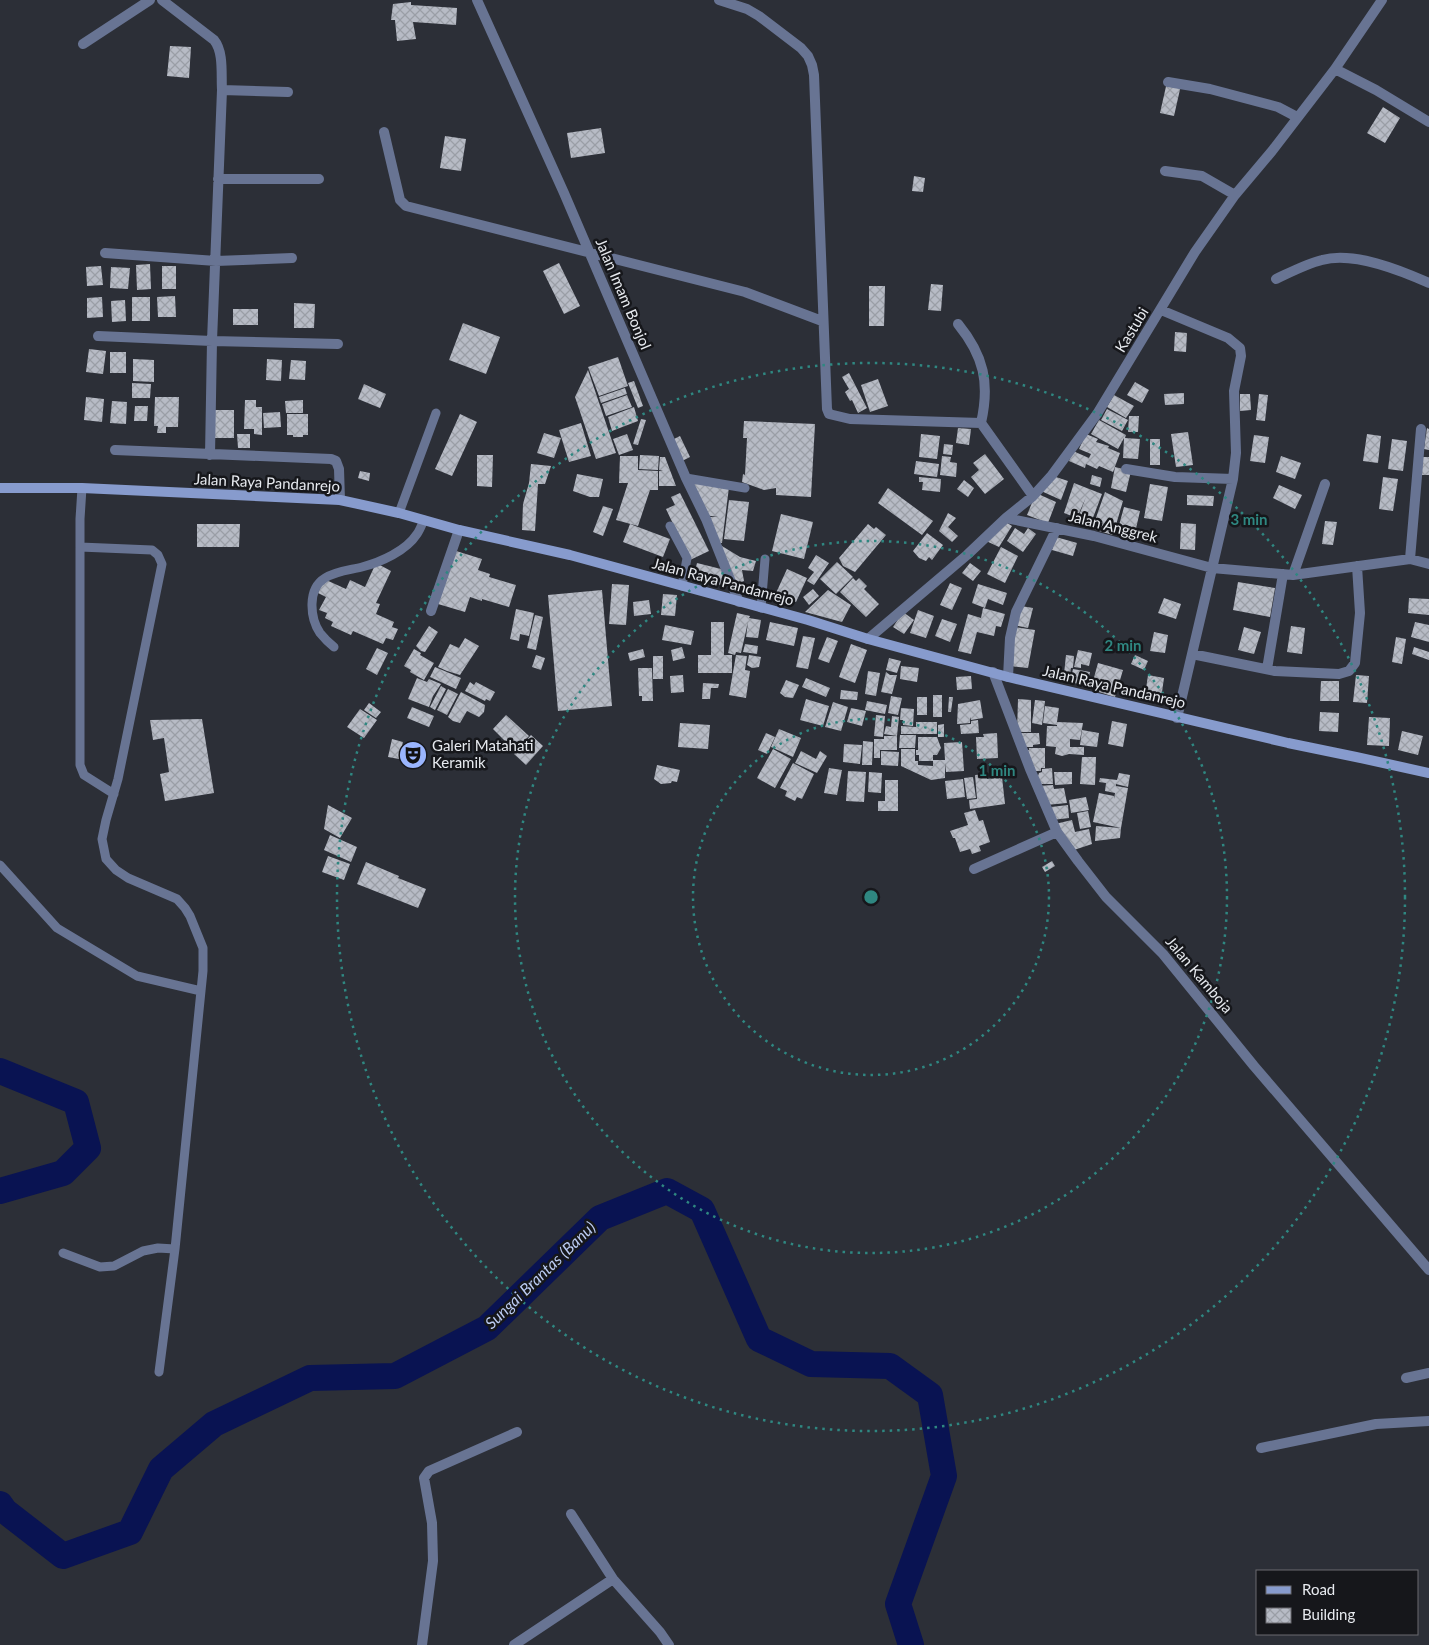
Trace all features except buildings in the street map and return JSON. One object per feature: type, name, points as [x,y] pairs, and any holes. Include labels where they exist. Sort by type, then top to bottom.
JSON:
[{"type":"main road","name":"Jalan Raya Pandanrejo","points":[[0,488],[82,488],[340,500],[399,513],[458,530],[570,555],[1008,677],[1177,718],[1429,773]]},
{"type":"street","points":[[83,44],[150,0]]},
{"type":"street","points":[[162,0],[218,44],[220,50],[222,90],[212,341],[210,454]]},
{"type":"street","name":"Jalan Imam Bonjol","points":[[477,0],[589,252],[686,478],[706,519],[738,602]]},
{"type":"street","points":[[719,0],[747,9],[759,16],[801,48],[812,64],[814,75],[826,409],[829,414],[850,419],[981,423]]},
{"type":"street","name":"Kastubi","points":[[868,639],[967,555],[1006,518],[1033,496],[1052,476],[1097,414],[1195,252],[1235,195],[1335,70],[1382,0]]},
{"type":"street","points":[[1335,70],[1376,90],[1429,122]]},
{"type":"street","points":[[1168,82],[1210,89],[1278,107],[1297,117]]},
{"type":"street","points":[[222,90],[288,92]]},
{"type":"street","points":[[384,132],[400,200],[406,206],[745,292],[822,321]]},
{"type":"street","points":[[1165,171],[1202,176],[1235,195]]},
{"type":"street","points":[[218,179],[319,179]]},
{"type":"street","points":[[105,253],[216,261],[292,258]]},
{"type":"street","points":[[1276,280],[1323,259],[1340,258],[1387,266],[1429,283]]},
{"type":"street","points":[[1161,310],[1228,338],[1240,348],[1241,356],[1234,391],[1236,453],[1233,479],[1177,718]]},
{"type":"street","points":[[958,324],[972,344],[982,369],[986,404],[981,423]]},
{"type":"street","points":[[98,336],[338,344]]},
{"type":"street","points":[[981,423],[1033,496]]},
{"type":"street","points":[[1421,429],[1410,559],[1429,564]]},
{"type":"street","points":[[115,450],[332,460],[336,461],[339,469],[340,500]]},
{"type":"street","points":[[1126,469],[1175,477],[1233,479]]},
{"type":"street","points":[[1267,669],[1288,575],[1325,484]]},
{"type":"street","name":"Jalan Anggrek","points":[[1006,518],[1094,536],[1212,568],[1288,575],[1410,559]]},
{"type":"street","points":[[1008,677],[1010,638],[1016,612],[1056,528]]},
{"type":"street","points":[[431,611],[458,530]]},
{"type":"street","points":[[1192,654],[1274,671],[1338,674],[1349,671],[1355,663],[1359,624],[1357,566]]},
{"type":"street","name":"Jalan Kamboja","points":[[992,672],[1057,832],[1106,897],[1163,954],[1254,1066],[1414,1250],[1429,1270]]},
{"type":"street","points":[[974,869],[1057,832]]},
{"type":"street","points":[[1406,1378],[1429,1373]]},
{"type":"street","points":[[1261,1448],[1376,1424],[1429,1421]]},
{"type":"street","points":[[422,1645],[433,1561],[432,1524],[424,1478],[429,1471],[517,1432]]},
{"type":"street","points":[[571,1514],[614,1579],[669,1645]]},
{"type":"street","points":[[514,1645],[614,1579]]},
{"type":"lane","points":[[399,513],[436,413]]},
{"type":"lane","points":[[686,478],[745,488]]},
{"type":"lane","points":[[82,488],[80,546],[80,765],[84,775],[114,794]]},
{"type":"lane","points":[[334,647],[320,634],[314,620],[312,608],[313,595],[317,585],[326,577],[370,564],[405,546],[417,535],[424,520]]},
{"type":"lane","points":[[670,526],[687,558],[682,586]]},
{"type":"lane","points":[[80,546],[152,550],[158,555],[162,564],[114,794],[102,839],[106,859],[116,870],[128,878],[177,899],[190,916],[202,948],[203,966],[174,1249],[159,1372]]},
{"type":"lane","points":[[761,608],[766,558]]},
{"type":"lane","points":[[0,865],[57,928],[137,976],[200,991]]},
{"type":"lane","points":[[63,1254],[100,1267],[114,1266],[143,1251],[158,1248],[174,1249]]},
{"type":"waterway","name":"Sungai Brantas (Banu)","points":[[0,1071],[76,1102],[88,1148],[63,1173],[0,1191]]},
{"type":"waterway","name":"Sungai Brantas (Banu)","points":[[0,1504],[5,1511],[63,1556],[130,1532],[161,1469],[214,1424],[310,1378],[395,1376],[487,1328],[600,1218],[667,1191],[702,1210],[759,1339],[811,1364],[890,1366],[930,1395],[944,1476],[898,1604],[911,1645]]},
{"type":"place","name":"Galeri Matahati Keramik","points":[[413,755]]}]
